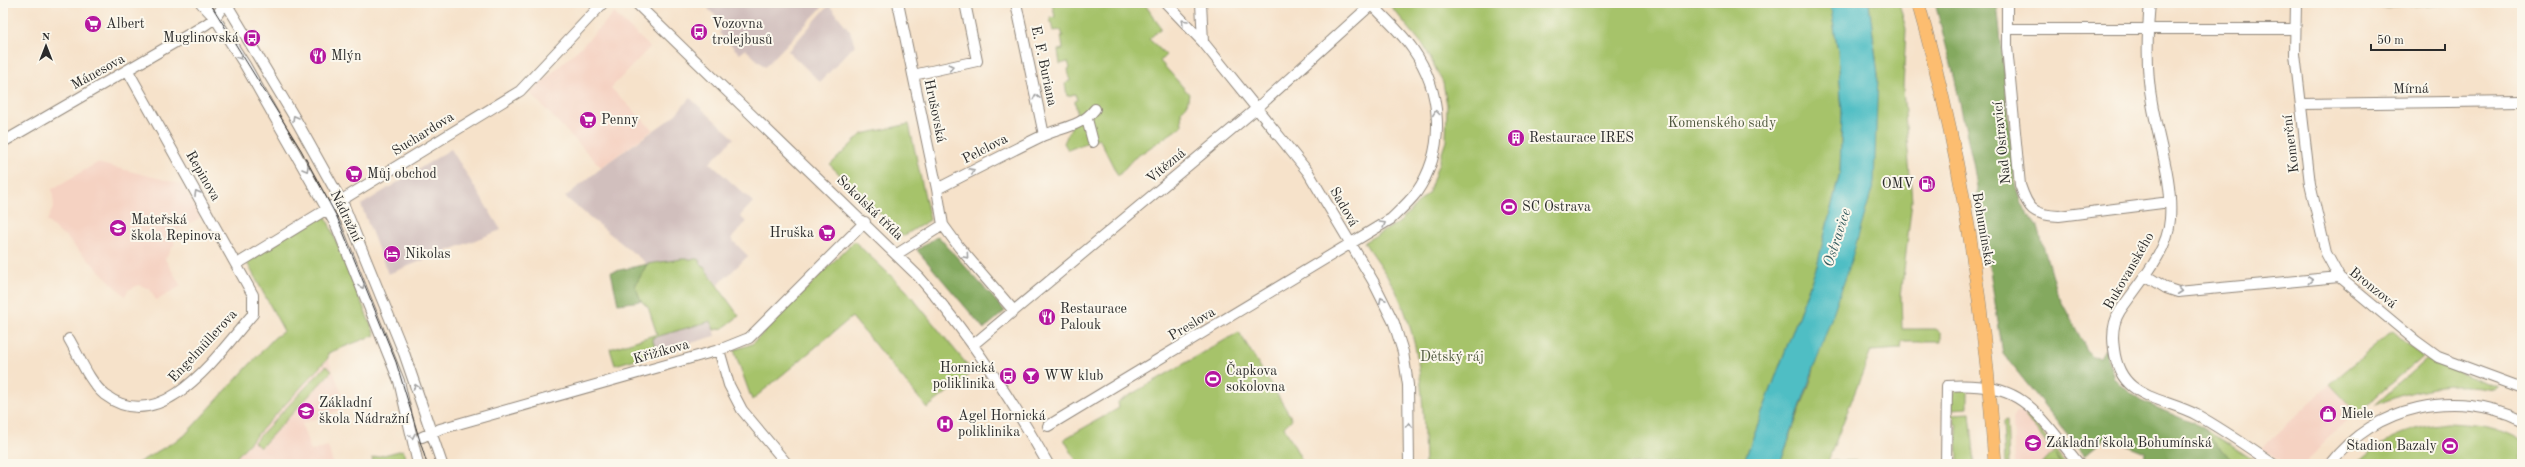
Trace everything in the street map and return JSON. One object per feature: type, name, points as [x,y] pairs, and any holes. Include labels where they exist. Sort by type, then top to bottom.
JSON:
[{"type":"main road","name":"Bohumínská","points":[[1918,3],[1937,76],[1969,236],[1990,388],[1995,464]]},
{"type":"street","name":"Nádražní","points":[[201,3],[215,18],[328,209],[393,364],[404,398],[418,464]]},
{"type":"street","name":"Nádražní","points":[[226,3],[341,201],[402,348],[442,464]]},
{"type":"street","points":[[215,18],[226,3]]},
{"type":"street","name":"Suchardova","points":[[237,264],[520,92],[603,3]]},
{"type":"street","name":"Sokolská třída","points":[[636,3],[897,254],[938,299],[974,344],[1000,381],[1048,464]]},
{"type":"street","name":"Hrušovská","points":[[898,3],[937,189],[943,225]]},
{"type":"street","points":[[913,75],[977,61],[965,3]]},
{"type":"street","name":"E. F. Buriana","points":[[1016,3],[1044,135]]},
{"type":"street","name":"Sadová","points":[[1166,3],[1203,42],[1308,172],[1373,281],[1390,316],[1403,352],[1408,385],[1409,464]]},
{"type":"street","points":[[1201,3],[1203,42]]},
{"type":"street","name":"Nad Ostravicí","points":[[2007,3],[2007,29],[2020,185],[2026,201],[2033,211],[2046,216],[2059,216],[2170,202]]},
{"type":"street","name":"Bukovanského","points":[[2150,3],[2148,29],[2151,101],[2170,202],[2167,232],[2145,275],[2119,313],[2114,326],[2114,354],[2118,368],[2128,383],[2142,394],[2195,414],[2274,464]]},
{"type":"street","name":"Komerční","points":[[2296,3],[2295,29],[2301,104],[2310,184],[2318,224],[2326,253],[2340,277]]},
{"type":"street","name":"Preslova","points":[[1048,426],[1391,219],[1416,193],[1432,163],[1437,137],[1432,85],[1412,48],[1372,4]]},
{"type":"street","name":"Vítězná","points":[[974,344],[1256,109],[1372,4]]},
{"type":"street","name":"Mánesova","points":[[3,142],[128,71],[215,18]]},
{"type":"street","points":[[2007,29],[2295,29]]},
{"type":"street","name":"Repinova","points":[[128,71],[253,295]]},
{"type":"street","name":"Mírná","points":[[2301,104],[2522,101]]},
{"type":"street","points":[[1044,135],[1087,119],[1095,109]]},
{"type":"street","points":[[1087,119],[1093,142]]},
{"type":"street","name":"Pelclova","points":[[937,189],[1044,135]]},
{"type":"street","name":"Křižíkova","points":[[422,437],[432,432],[719,350],[749,338],[864,222]]},
{"type":"street","points":[[897,254],[943,225],[959,247],[1014,311]]},
{"type":"street","name":"Bronzová","points":[[2145,275],[2166,288],[2178,292],[2340,277],[2416,341],[2438,357],[2522,388]]},
{"type":"street","name":"Engelmüllerova","points":[[69,339],[88,373],[104,395],[124,405],[144,407],[170,400],[187,387],[253,314],[253,295]]},
{"type":"street","points":[[719,350],[729,385],[742,410],[786,462]]},
{"type":"street","points":[[1946,464],[1947,386],[1970,385],[2007,392],[2022,400],[2034,409],[2079,464]]},
{"type":"street","points":[[2330,464],[2345,446],[2363,432],[2393,416],[2418,408],[2450,403],[2468,404],[2498,410],[2522,420]]},
{"type":"shaded area","points":[[709,3],[826,3],[765,67],[745,49],[740,54],[719,33],[726,25],[708,9],[711,6]]},
{"type":"shaded area","points":[[829,5],[850,31],[855,45],[820,82],[788,51]]},
{"type":"shaded area","points":[[614,13],[650,47],[611,88],[653,130],[601,167],[530,93],[583,45]]},
{"type":"shaded area","points":[[690,98],[734,138],[710,163],[753,202],[740,216],[746,222],[731,239],[748,256],[718,285],[698,259],[647,264],[565,197],[610,161],[673,117]]},
{"type":"shaded area","points":[[451,149],[501,230],[388,274],[361,205]]},
{"type":"shaded area","name":"Mateřská škola Repinova","points":[[97,163],[182,184],[201,217],[170,235],[175,243],[165,259],[181,286],[159,299],[156,300],[150,289],[139,285],[128,290],[125,296],[71,243],[66,236],[62,235],[47,221],[54,206],[52,189]]},
{"type":"shaded area","points":[[711,321],[715,336],[657,353],[652,338]]},
{"type":"shaded area","name":"Základní škola Nádražní","points":[[328,358],[347,407],[302,424],[311,451],[328,446],[333,464],[230,464]]},
{"type":"shaded area","points":[[2330,384],[2357,413],[2327,437],[2305,464],[2287,464],[2261,449]]},
{"type":"shaded area","name":"Základní škola Bohumínská","points":[[2025,411],[2070,464],[2015,464],[2013,416],[2016,412]]},
{"type":"green space","points":[[1052,3],[1144,3],[1161,28],[1149,39],[1166,55],[1160,61],[1189,94],[1187,105],[1181,111],[1182,126],[1133,159],[1118,176],[1099,138],[1068,150],[1064,143],[1077,114],[1075,101],[1077,100],[1075,94],[1067,96],[1065,83],[1070,81],[1068,69],[1070,68],[1068,62],[1060,64],[1058,50],[1063,49],[1061,36],[1063,36],[1061,30],[1053,31],[1050,18],[1055,17]]},
{"type":"green space","name":"Komenského sady","points":[[1388,3],[1830,3],[1838,51],[1842,113],[1840,172],[1817,266],[1743,464],[1425,464],[1420,376],[1412,333],[1396,291],[1389,278],[1364,242],[1400,222],[1429,192],[1446,141],[1447,105],[1443,83],[1424,46]]},
{"type":"green space","points":[[1869,3],[1899,3],[1906,29],[1903,89],[1912,201],[1901,296],[1902,329],[1936,329],[1941,333],[1941,342],[1902,342],[1901,349],[1871,351],[1828,461],[1859,461],[1859,464],[1780,464],[1812,377],[1878,75]]},
{"type":"green space","points":[[1935,3],[1997,3],[2016,187],[2021,204],[2038,227],[2056,291],[2088,352],[2092,356],[2100,357],[2105,349],[2115,378],[2131,394],[2141,401],[2202,427],[2235,464],[2144,464],[2145,452],[2107,437],[2085,456],[2003,354],[1974,168],[1955,80]]},
{"type":"green space","points":[[2370,3],[2454,3],[2370,9]]},
{"type":"green space","points":[[909,124],[930,220],[903,236],[830,165],[862,134]]},
{"type":"green space","points":[[324,212],[375,335],[328,353],[328,358],[230,464],[136,464],[184,436],[274,338],[284,331],[245,259]]},
{"type":"green space","points":[[938,236],[1005,311],[984,329],[917,250]]},
{"type":"green space","points":[[854,241],[906,290],[973,372],[927,408],[852,317],[752,400],[734,350],[752,344]]},
{"type":"green space","points":[[682,259],[698,259],[739,316],[723,328],[714,330],[711,321],[652,338],[657,353],[615,365],[610,349],[657,334],[648,307],[641,301],[635,286],[647,264]]},
{"type":"green space","points":[[647,264],[635,286],[641,301],[618,304],[611,272]]},
{"type":"green space","points":[[2393,331],[2422,357],[2357,413],[2330,384]]},
{"type":"green space","name":"Čapkova sokolovna","points":[[1239,332],[1292,419],[1284,427],[1304,464],[1078,464],[1064,439],[1119,408],[1118,402]]},
{"type":"green space","points":[[2426,359],[2498,387],[2494,389],[2463,386],[2434,388],[2390,399],[2375,405]]},
{"type":"green space","points":[[326,366],[332,371],[260,448],[254,442]]},
{"type":"green space","points":[[1957,389],[1968,389],[1968,408],[1951,409],[1951,396]]},
{"type":"green space","points":[[1970,413],[1975,464],[1958,464],[1957,426],[1955,425],[1954,417],[1951,416],[1951,414]]},
{"type":"green space","points":[[2027,414],[2066,464],[2062,464],[2055,455],[2061,464],[2040,464],[2054,453],[2025,416]]},
{"type":"green space","points":[[2007,420],[2009,464],[2005,464],[2003,421]]},
{"type":"green space","name":"Stadion Bazaly","points":[[2447,423],[2486,427],[2513,436],[2522,441],[2522,464],[2356,464],[2365,455],[2386,441],[2410,431]]},
{"type":"green space","points":[[2202,427],[2252,459],[2259,464],[2235,464]]},
{"type":"green space","points":[[403,450],[407,464],[373,464],[372,458]]},
{"type":"water","name":"Ostravice","points":[[1830,3],[1869,3],[1878,75],[1874,183],[1848,271],[1780,464],[1743,464],[1817,266],[1840,172],[1842,113],[1838,51]]},
{"type":"tram line","points":[[210,3],[301,150],[337,217],[396,362],[427,464]]},
{"type":"place","name":"Albert","points":[[93,24]]},
{"type":"place","name":"Vozovna trolejbusů","points":[[699,32]]},
{"type":"place","name":"Muglinovská","points":[[252,38]]},
{"type":"place","name":"Mlýn","points":[[318,56]]},
{"type":"place","name":"Penny","points":[[588,120]]},
{"type":"place","name":"Restaurace IRES","points":[[1516,138]]},
{"type":"place","name":"Můj obchod","points":[[354,174]]},
{"type":"place","name":"OMV","points":[[1927,184]]},
{"type":"place","name":"SC Ostrava","points":[[1509,207]]},
{"type":"place","name":"Mateřská škola Repinova","points":[[118,228]]},
{"type":"place","name":"Hruška","points":[[827,233]]},
{"type":"place","name":"Nikolas","points":[[392,254]]},
{"type":"place","name":"Restaurace Palouk","points":[[1047,317]]},
{"type":"place","name":"Hornická poliklinika","points":[[1008,376]]},
{"type":"place","name":"WW klub","points":[[1031,376]]},
{"type":"place","name":"Čapkova sokolovna","points":[[1213,379]]},
{"type":"place","name":"Základní škola Nádražní","points":[[306,411]]},
{"type":"place","name":"Miele","points":[[2328,414]]},
{"type":"place","name":"Agel Hornická poliklinika","points":[[945,424]]},
{"type":"place","name":"Základní škola Bohumínská","points":[[2033,443]]},
{"type":"place","name":"Stadion Bazaly","points":[[2450,446]]},
{"type":"park label","name":"Dětský ráj","points":[[1452,357]]}]
